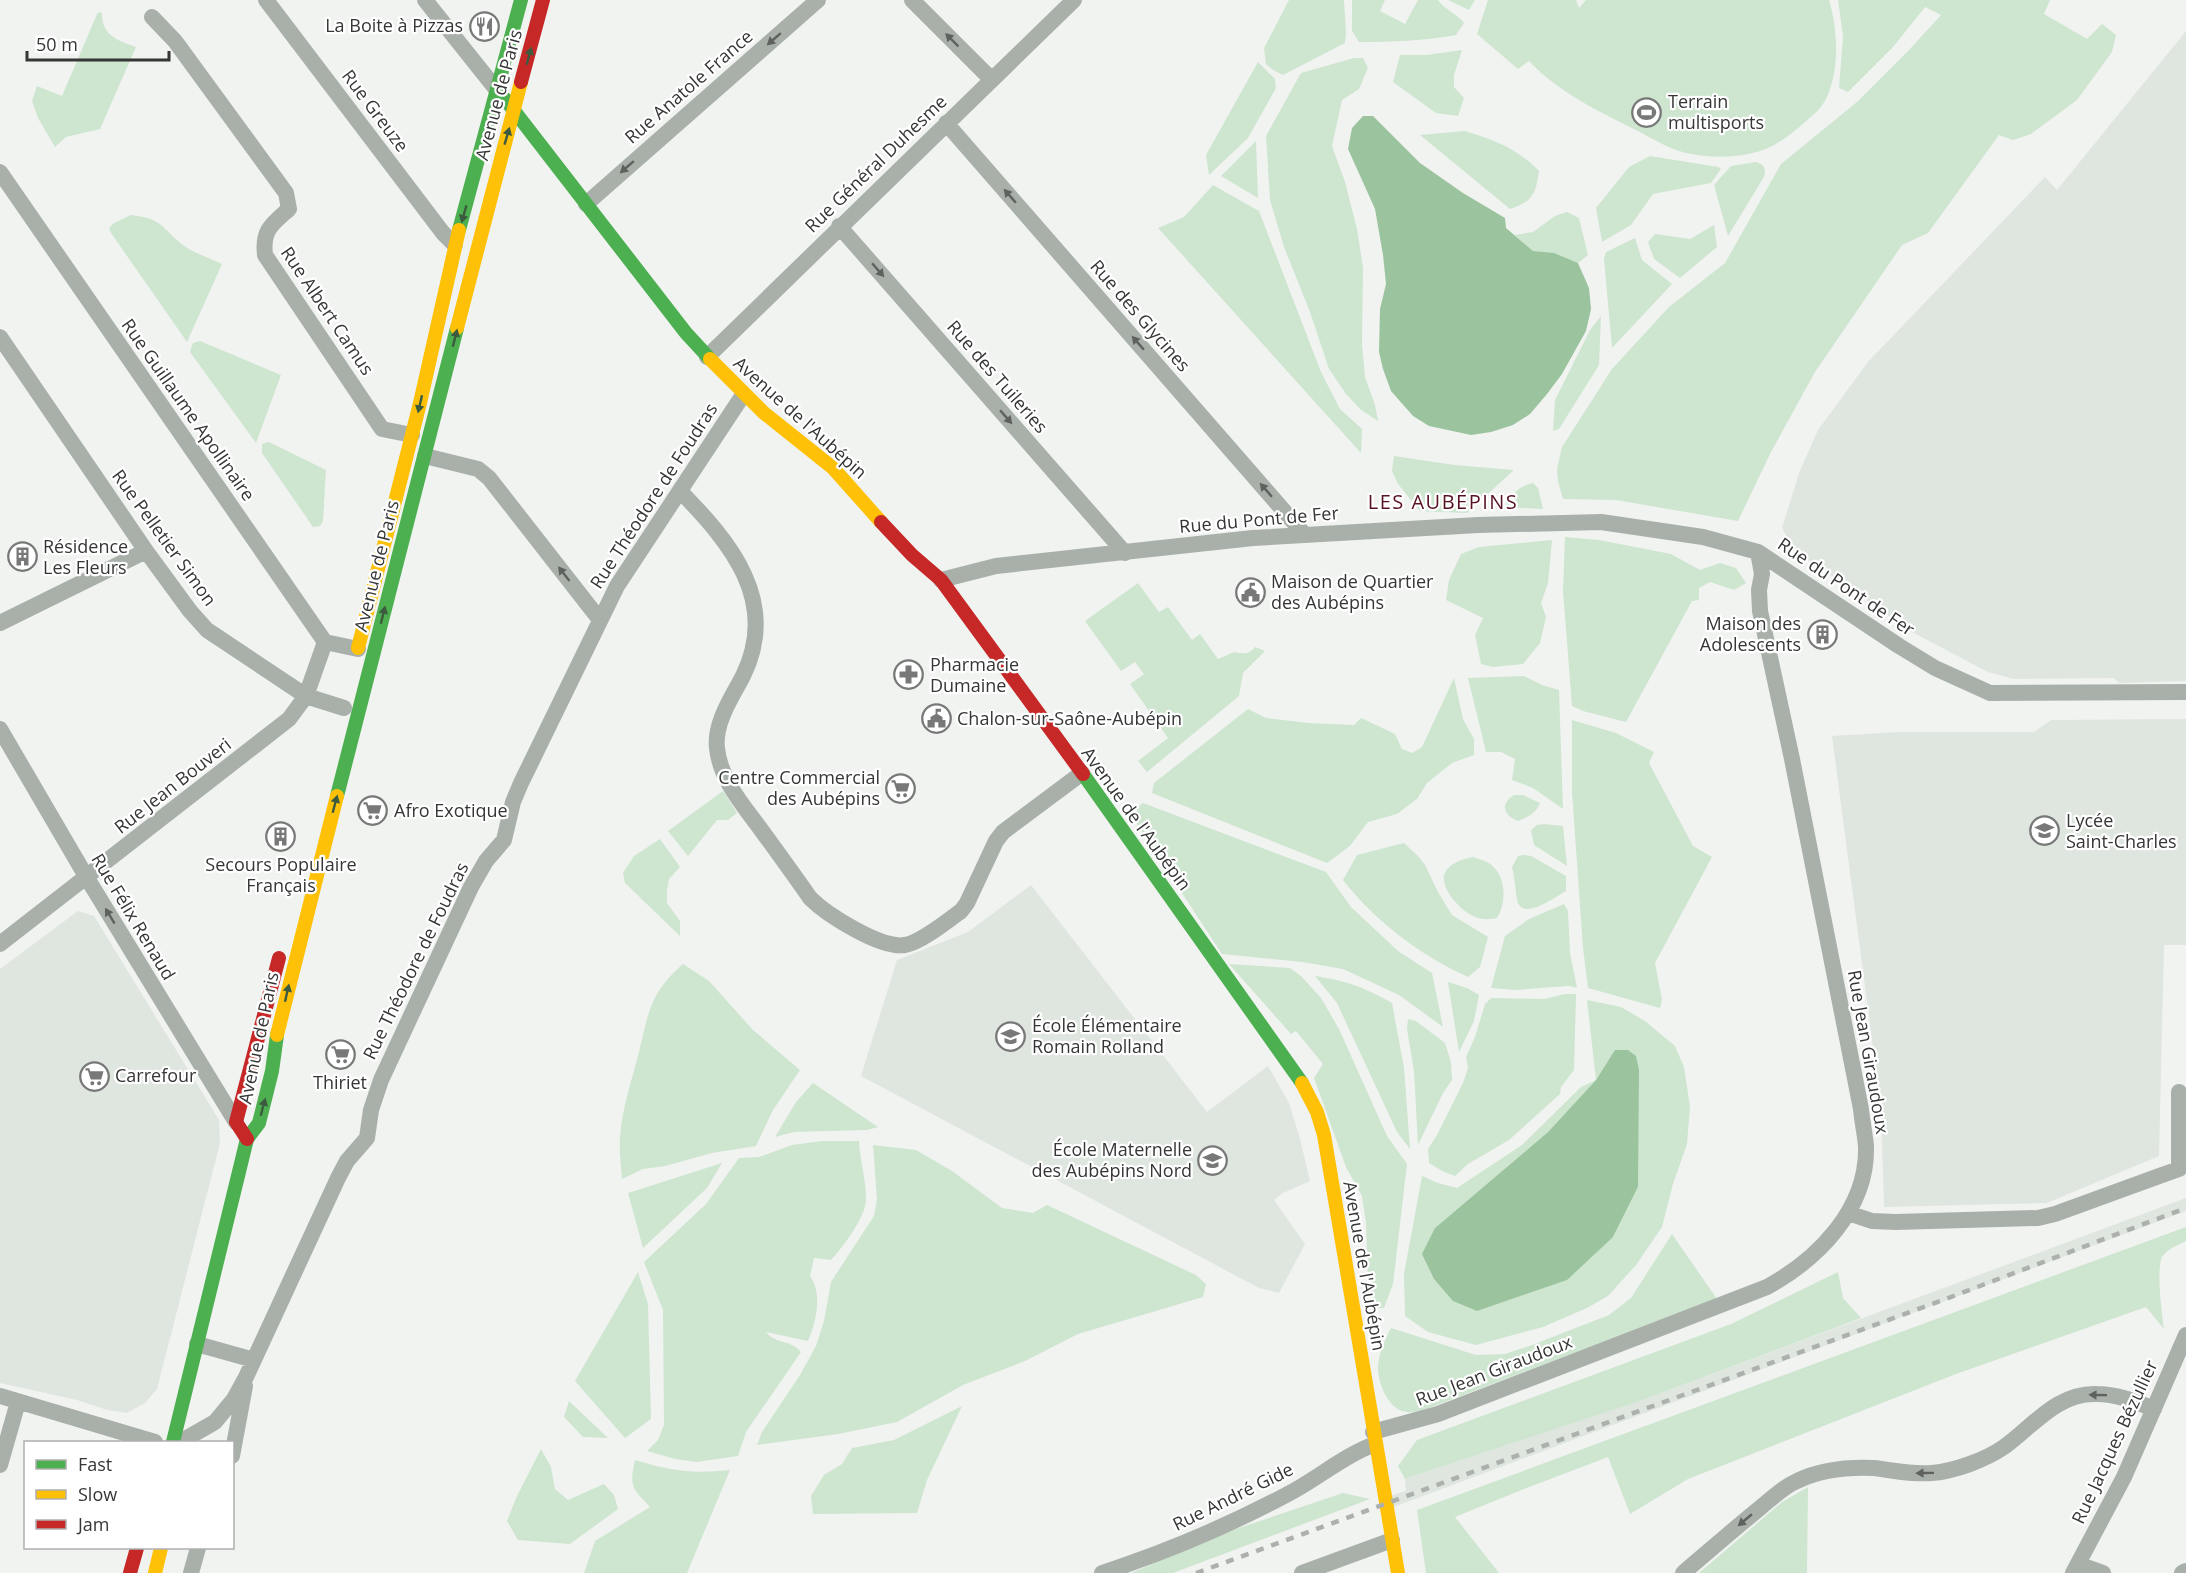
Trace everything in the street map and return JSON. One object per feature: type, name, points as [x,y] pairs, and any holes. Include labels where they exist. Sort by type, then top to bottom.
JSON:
[{"type":"main road","name":"Avenue de Paris","points":[[173,1441],[247,1139],[259,1123],[272,1071],[276,1039],[306,915],[488,204],[521,0]]},
{"type":"main road","name":"Avenue de Paris","points":[[356,654],[412,435],[455,245],[505,100],[543,0]]},
{"type":"main road","name":"Avenue de l'Aubépin","points":[[505,100],[707,357],[743,395],[833,468],[912,556],[941,580],[1292,1065],[1317,1112],[1327,1151],[1398,1573]]},
{"type":"main road","name":"Avenue de Paris","points":[[247,1139],[236,1122],[284,939]]},
{"type":"main road","points":[[130,1573],[137,1549]]},
{"type":"main road","points":[[155,1573],[161,1549]]},
{"type":"street","name":"Rue Greuze","points":[[266,0],[443,233],[455,245]]},
{"type":"street","points":[[425,0],[505,100]]},
{"type":"street","name":"Rue Anatole France","points":[[586,204],[818,0]]},
{"type":"street","points":[[912,0],[992,79]]},
{"type":"street","name":"Rue Général Duhesme","points":[[707,357],[839,226],[1074,0]]},
{"type":"street","name":"Rue Albert Camus","points":[[152,17],[174,41],[286,193],[289,209],[269,226],[263,241],[265,255],[382,429],[412,435]]},
{"type":"street","name":"Rue des Glycines","points":[[946,123],[1304,534]]},
{"type":"street","name":"Rue Guillaume Apollinaire","points":[[0,172],[325,642]]},
{"type":"street","name":"Rue des Tuileries","points":[[839,226],[1125,553]]},
{"type":"street","name":"Rue Pelletier Simon","points":[[0,337],[146,551],[190,611],[207,630],[306,696],[343,708]]},
{"type":"street","name":"Rue Théodore de Foudras","points":[[183,1441],[221,1417],[246,1377],[338,1178],[347,1161],[367,1138],[371,1110],[381,1080],[471,887],[486,861],[504,840],[513,802],[617,586],[743,395]]},
{"type":"street","points":[[425,456],[478,469],[489,478],[600,620]]},
{"type":"street","points":[[680,491],[716,531],[744,571],[753,610],[755,631],[748,666],[717,732],[716,747],[720,763],[732,790],[810,898],[826,912],[887,944],[908,945],[962,910],[968,903],[996,841],[1003,832],[1082,773]]},
{"type":"street","name":"Rue du Pont de Fer","points":[[941,580],[996,566],[1304,534],[1478,525],[1601,522],[1703,537],[1758,552],[1935,668],[1990,693],[2186,692]]},
{"type":"street","points":[[0,623],[146,551]]},
{"type":"street","name":"Rue Jean Giraudoux","points":[[1374,1438],[1767,1287],[1807,1261],[1836,1231],[1848,1214],[1858,1192],[1864,1169],[1864,1137],[1792,759],[1760,611],[1759,590],[1762,574],[1758,552]]},
{"type":"street","points":[[325,642],[356,654]]},
{"type":"street","name":"Rue Jean Bouveri","points":[[0,944],[289,719],[306,696],[325,642]]},
{"type":"street","name":"Rue Félix Renaud","points":[[0,729],[87,878],[236,1122]]},
{"type":"street","points":[[1848,1214],[1872,1221],[1896,1222],[2038,1218],[2171,1172],[2179,1169],[2179,1092]]},
{"type":"street","name":"Rue Jacques Bézullier","points":[[2103,1573],[2075,1569],[2124,1477],[2186,1335]]},
{"type":"street","points":[[197,1344],[254,1360]]},
{"type":"street","points":[[234,1445],[246,1377]]},
{"type":"street","points":[[1683,1573],[1776,1495],[1795,1482],[1819,1473],[1843,1468],[1931,1473],[1956,1468],[2004,1447],[2061,1402],[2095,1393],[2113,1395],[2154,1409]]},
{"type":"street","points":[[0,1396],[148,1441]]},
{"type":"street","points":[[0,1465],[18,1402]]},
{"type":"street","name":"Rue André Gide","points":[[1102,1573],[1200,1537],[1263,1508],[1291,1493],[1374,1438]]},
{"type":"street","points":[[1302,1573],[1392,1540]]},
{"type":"street","points":[[191,1573],[198,1549]]},
{"type":"shaded area","points":[[1289,0],[1344,0],[1346,33],[1345,43],[1283,75],[1266,64],[1264,48]]},
{"type":"shaded area","points":[[1352,0],[1385,0],[1380,11],[1405,24],[1418,0],[1438,0],[1464,23],[1456,35],[1408,41],[1359,42],[1352,31]]},
{"type":"shaded area","points":[[1448,0],[1475,0],[1469,10]]},
{"type":"shaded area","points":[[1488,0],[1576,0],[1579,8],[1586,0],[1829,0],[1836,37],[1834,76],[1826,99],[1819,109],[1789,135],[1769,148],[1746,155],[1721,157],[1686,153],[1662,144],[1581,101],[1553,83],[1529,61],[1518,69],[1477,34]]},
{"type":"shaded area","points":[[1838,0],[2050,0],[2044,14],[2087,39],[2102,24],[2116,35],[2112,52],[2077,100],[2031,134],[2013,140],[1999,135],[1928,233],[1902,245],[1815,372],[1771,452],[1738,521],[1616,500],[1563,499],[1557,469],[1562,447],[1612,369],[1669,307],[1725,263],[1781,164],[1857,102],[1941,15],[1925,7],[1893,47],[1848,92],[1839,88],[1843,36]]},
{"type":"shaded area","points":[[98,12],[102,13],[104,27],[112,36],[136,47],[100,129],[66,137],[55,147],[38,118],[32,101],[37,86],[62,96]]},
{"type":"shaded area","points":[[2186,31],[2186,681],[2119,683],[2114,678],[2014,679],[1988,672],[1912,632],[1794,550],[1782,528],[1799,473],[1818,430],[1868,362],[2045,177],[2057,190]]},
{"type":"shaded area","points":[[1462,50],[1454,75],[1454,87],[1464,98],[1458,116],[1436,113],[1393,82],[1400,55],[1426,55]]},
{"type":"shaded area","points":[[1354,58],[1363,58],[1368,68],[1359,89],[1342,100],[1332,146],[1345,182],[1357,229],[1363,268],[1362,344],[1365,377],[1378,421],[1360,409],[1346,394],[1329,369],[1310,312],[1284,247],[1270,200],[1266,136],[1301,73]]},
{"type":"shaded area","points":[[1258,62],[1275,79],[1276,88],[1248,138],[1209,175],[1206,155]]},
{"type":"shaded area","points":[[1363,116],[1373,116],[1420,163],[1463,193],[1505,218],[1506,228],[1533,251],[1554,253],[1578,263],[1589,288],[1591,309],[1586,331],[1562,374],[1547,394],[1530,414],[1513,425],[1471,435],[1429,426],[1413,416],[1391,391],[1379,352],[1380,309],[1386,284],[1375,209],[1348,149],[1352,128]]},
{"type":"shaded area","points":[[1465,131],[1505,146],[1522,156],[1539,171],[1536,186],[1528,200],[1510,209],[1420,135]]},
{"type":"shaded area","points":[[1256,141],[1258,198],[1221,176]]},
{"type":"shaded area","points":[[1650,156],[1721,169],[1711,183],[1653,194],[1631,225],[1602,242],[1596,208],[1629,167]]},
{"type":"shaded area","points":[[1756,162],[1764,167],[1764,177],[1728,236],[1714,185],[1731,166]]},
{"type":"shaded area","points":[[1213,185],[1259,211],[1321,372],[1340,409],[1362,429],[1361,453],[1158,228],[1184,217]]},
{"type":"shaded area","points":[[1567,212],[1579,218],[1588,255],[1578,263],[1554,254],[1533,251],[1515,235],[1533,232],[1555,216]]},
{"type":"shaded area","points":[[131,215],[156,222],[187,248],[222,264],[187,342],[111,233],[109,228],[114,223]]},
{"type":"shaded area","points":[[1714,225],[1717,247],[1680,278],[1654,259],[1648,242],[1655,234],[1690,239]]},
{"type":"shaded area","points":[[1635,238],[1642,260],[1672,284],[1612,348],[1604,259],[1606,252]]},
{"type":"shaded area","points":[[1601,316],[1599,365],[1559,429],[1553,431],[1555,400],[1590,330]]},
{"type":"shaded area","points":[[200,341],[281,375],[256,443],[190,352],[193,343]]},
{"type":"shaded area","points":[[269,442],[326,470],[323,521],[320,526],[313,527],[262,453],[262,444]]},
{"type":"shaded area","points":[[1394,456],[1454,465],[1514,470],[1467,513],[1420,511],[1398,484],[1392,471]]},
{"type":"shaded area","points":[[1533,483],[1538,488],[1543,509],[1504,507],[1519,489]]},
{"type":"shaded area","points":[[1565,537],[1599,540],[1671,554],[1700,570],[1720,563],[1736,568],[1746,583],[1734,590],[1710,582],[1699,588],[1699,600],[1692,601],[1626,722],[1572,706],[1563,591]]},
{"type":"shaded area","points":[[1552,540],[1548,583],[1541,603],[1546,617],[1540,643],[1523,664],[1493,667],[1481,664],[1475,635],[1483,618],[1446,600],[1449,580],[1461,554],[1479,547]]},
{"type":"shaded area","points":[[1138,583],[1159,612],[1168,607],[1192,640],[1200,634],[1218,659],[1234,652],[1248,653],[1255,647],[1265,651],[1243,673],[1239,696],[1147,772],[1138,761],[1168,738],[1130,684],[1144,674],[1135,662],[1121,671],[1085,621]]},
{"type":"shaded area","points":[[1524,676],[1559,690],[1563,809],[1533,788],[1512,780],[1515,759],[1501,752],[1486,752],[1468,678]]},
{"type":"shaded area","points":[[1454,678],[1463,719],[1474,739],[1474,755],[1452,763],[1427,783],[1417,799],[1397,814],[1368,822],[1350,846],[1327,863],[1152,793],[1154,783],[1248,709],[1266,718],[1308,723],[1354,725],[1361,718],[1395,734],[1402,749],[1412,753],[1422,747]]},
{"type":"shaded area","points":[[2186,719],[2186,945],[2164,945],[2159,1156],[2047,1203],[1884,1207],[1881,1108],[1832,736],[1900,732],[2034,732],[2051,720]]},
{"type":"shaded area","points":[[1572,720],[1616,733],[1654,752],[1649,763],[1693,846],[1712,857],[1655,963],[1662,1000],[1660,1008],[1588,988],[1572,792]]},
{"type":"shaded area","points":[[723,791],[737,813],[728,820],[717,820],[688,856],[668,831]]},
{"type":"shaded area","points":[[1514,795],[1523,795],[1540,803],[1534,812],[1518,821],[1509,816],[1505,809],[1507,802]]},
{"type":"shaded area","points":[[1143,803],[1326,872],[1351,907],[1398,951],[1432,973],[1443,1027],[1399,995],[1343,969],[1302,962],[1222,954],[1134,820],[1138,807]]},
{"type":"shaded area","points":[[1537,825],[1563,826],[1567,866],[1534,845],[1531,830]]},
{"type":"shaded area","points":[[660,839],[680,867],[669,879],[667,903],[680,921],[680,936],[625,883],[623,873],[634,856]]},
{"type":"shaded area","points":[[1404,843],[1425,865],[1452,915],[1488,937],[1480,967],[1468,977],[1416,948],[1400,936],[1370,910],[1343,880],[1357,855]]},
{"type":"shaded area","points":[[1518,856],[1531,856],[1566,876],[1566,891],[1539,906],[1525,909],[1520,906],[1512,867]]},
{"type":"shaded area","points":[[1473,857],[1494,867],[1502,880],[1504,896],[1497,918],[1483,919],[1470,914],[1457,904],[1447,890],[1444,882],[1446,870],[1457,862]]},
{"type":"shaded area","name":"École Élémentaire Romain Rolland","points":[[1031,885],[1207,1112],[1268,1066],[1289,1103],[1310,1181],[1283,1193],[1274,1200],[1305,1244],[1279,1293],[1259,1288],[861,1076],[897,960],[968,932]]},
{"type":"shaded area","points":[[1564,904],[1568,911],[1570,953],[1577,988],[1569,986],[1515,990],[1491,988],[1505,936],[1529,919]]},
{"type":"shaded area","points":[[78,911],[94,916],[219,1120],[220,1143],[157,1389],[145,1403],[127,1413],[0,1383],[0,969]]},
{"type":"shaded area","points":[[683,964],[709,981],[753,1030],[800,1070],[773,1110],[756,1146],[712,1153],[665,1166],[643,1169],[622,1179],[621,1126],[649,1014],[657,994]]},
{"type":"shaded area","points":[[1229,964],[1290,968],[1301,976],[1321,998],[1339,1029],[1387,1136],[1407,1164],[1393,1284],[1384,1308],[1369,1309],[1366,1223],[1362,1196],[1346,1167],[1314,1078],[1323,1064],[1296,1031],[1291,1034]]},
{"type":"shaded area","points":[[1315,976],[1355,985],[1392,1003],[1404,1068],[1410,1149],[1397,1132],[1337,1003]]},
{"type":"shaded area","points":[[1448,982],[1467,988],[1479,995],[1474,1021],[1459,1052]]},
{"type":"shaded area","points":[[1576,994],[1574,1070],[1561,1087],[1560,1094],[1509,1140],[1468,1164],[1455,1176],[1429,1163],[1428,1149],[1463,1083],[1468,1068],[1466,1057],[1485,1004],[1491,998],[1544,999]]},
{"type":"shaded area","points":[[1587,1000],[1621,1007],[1645,1021],[1675,1046],[1684,1067],[1690,1107],[1687,1144],[1673,1184],[1662,1227],[1636,1265],[1608,1296],[1587,1308],[1543,1327],[1476,1345],[1428,1332],[1405,1316],[1404,1274],[1422,1176],[1457,1188],[1522,1145],[1581,1087],[1596,1080]],"holes":[[[1615,1051],[1638,1187],[1613,1237],[1435,1228],[1548,1132],[1596,1080]]]},
{"type":"shaded area","points":[[1408,1019],[1416,1021],[1445,1043],[1451,1062],[1452,1080],[1443,1093],[1418,1145],[1414,1071],[1407,1029]]},
{"type":"shaded area","points":[[1615,1050],[1628,1050],[1636,1056],[1639,1070],[1638,1187],[1613,1237],[1567,1280],[1477,1311],[1453,1301],[1434,1279],[1422,1254],[1435,1228],[1548,1132],[1596,1080]]},
{"type":"shaded area","points":[[813,1083],[878,1127],[867,1130],[794,1132],[775,1137],[796,1102]]},
{"type":"shaded area","points":[[822,1141],[859,1141],[866,1199],[858,1223],[831,1260],[814,1258],[810,1276],[816,1291],[817,1308],[808,1341],[766,1332],[801,1352],[746,1432],[738,1456],[697,1462],[647,1451],[658,1440],[664,1425],[663,1310],[644,1262],[706,1204],[739,1158],[759,1157],[792,1145]]},
{"type":"shaded area","points":[[873,1145],[916,1150],[952,1171],[1002,1208],[1033,1213],[1047,1205],[1196,1275],[1206,1284],[1203,1297],[1078,1334],[1025,1361],[963,1385],[897,1422],[838,1434],[757,1445],[762,1432],[800,1375],[816,1346],[824,1321],[831,1282],[874,1216],[877,1199]]},
{"type":"shaded area","points":[[722,1163],[707,1188],[643,1248],[628,1193]]},
{"type":"shaded area","points":[[2186,1198],[2186,1211],[1388,1509],[1387,1497],[1406,1491],[1405,1479],[1637,1402]]},
{"type":"shaded area","points":[[2186,1227],[2186,1241],[2167,1252],[2160,1263],[2164,1329],[2146,1307],[1956,1374],[1688,1479],[1630,1514],[1608,1457],[1455,1517],[1499,1573],[1426,1573],[1417,1510]]},
{"type":"shaded area","points":[[1672,1234],[1717,1299],[1421,1411],[1409,1412],[1395,1407],[1382,1389],[1378,1363],[1382,1347],[1391,1328],[1476,1355],[1505,1354],[1532,1345],[1609,1315],[1631,1298]]},
{"type":"shaded area","points":[[638,1272],[648,1304],[651,1419],[625,1438],[575,1381]]},
{"type":"shaded area","points":[[1838,1272],[1843,1298],[1861,1318],[1637,1402],[1405,1479],[1398,1466],[1417,1440],[1731,1324]]},
{"type":"shaded area","points":[[569,1401],[608,1438],[583,1437],[564,1417]]},
{"type":"shaded area","points":[[962,1406],[927,1480],[917,1513],[813,1514],[811,1496],[824,1475],[842,1464],[852,1448],[894,1440]]},
{"type":"shaded area","points":[[541,1449],[551,1467],[555,1489],[568,1500],[604,1484],[614,1495],[618,1509],[570,1544],[518,1540],[507,1521]]},
{"type":"shaded area","points":[[635,1460],[682,1471],[730,1470],[687,1573],[584,1573],[595,1541],[650,1507],[636,1491],[632,1482]]},
{"type":"shaded area","points":[[1808,1487],[1807,1573],[1699,1573],[1782,1502]]},
{"type":"shaded area","points":[[1343,1493],[1370,1499],[1173,1573],[1131,1573],[1230,1531]]},
{"type":"railway","points":[[1196,1573],[1943,1300],[2186,1208]]},
{"type":"traffic: fast","points":[[459,230],[521,0]]},
{"type":"traffic: fast","points":[[505,99],[686,333],[710,359]]},
{"type":"traffic: fast","points":[[337,796],[457,328]]},
{"type":"traffic: fast","points":[[1083,774],[1302,1083]]},
{"type":"traffic: fast","points":[[173,1441],[247,1139],[259,1123],[272,1071],[277,1035]]},
{"type":"traffic: slow","points":[[457,328],[521,82]]},
{"type":"traffic: slow","points":[[358,648],[420,403],[459,230]]},
{"type":"traffic: slow","points":[[710,359],[764,413],[833,468],[881,522]]},
{"type":"traffic: slow","points":[[277,1035],[337,796]]},
{"type":"traffic: slow","points":[[1302,1083],[1317,1112],[1324,1135],[1398,1573]]},
{"type":"traffic: slow","points":[[155,1573],[161,1549]]},
{"type":"traffic: jam","points":[[521,82],[543,0]]},
{"type":"traffic: jam","points":[[881,522],[912,555],[941,580],[1083,774]]},
{"type":"traffic: jam","points":[[247,1139],[236,1122],[279,958]]},
{"type":"traffic: jam","points":[[130,1573],[137,1549]]},
{"type":"place","name":"La Boite à Pizzas","points":[[484,26]]},
{"type":"place","name":"Terrain multisports","points":[[1647,112]]},
{"type":"place","name":"Résidence Les Fleurs","points":[[22,557]]},
{"type":"place","name":"Maison de Quartier des Aubépins","points":[[1250,592]]},
{"type":"place","name":"Maison des Adolescents","points":[[1822,634]]},
{"type":"place","name":"Pharmacie Dumaine","points":[[909,675]]},
{"type":"place","name":"Chalon-sur-Saône-Aubépin","points":[[936,719]]},
{"type":"place","name":"Centre Commercial des Aubépins","points":[[901,788]]},
{"type":"place","name":"Afro Exotique","points":[[373,811]]},
{"type":"place","name":"Lycée Saint-Charles","points":[[2045,831]]},
{"type":"place","name":"Secours Populaire Français","points":[[281,836]]},
{"type":"place","name":"École Élémentaire Romain Rolland","points":[[1011,1036]]},
{"type":"place","name":"Thiriet","points":[[340,1054]]},
{"type":"place","name":"Carrefour","points":[[94,1076]]},
{"type":"place","name":"École Maternelle des Aubépins Nord","points":[[1213,1160]]},
{"type":"district","name":"LES AUBÉPINS","points":[[1443,502]]}]
